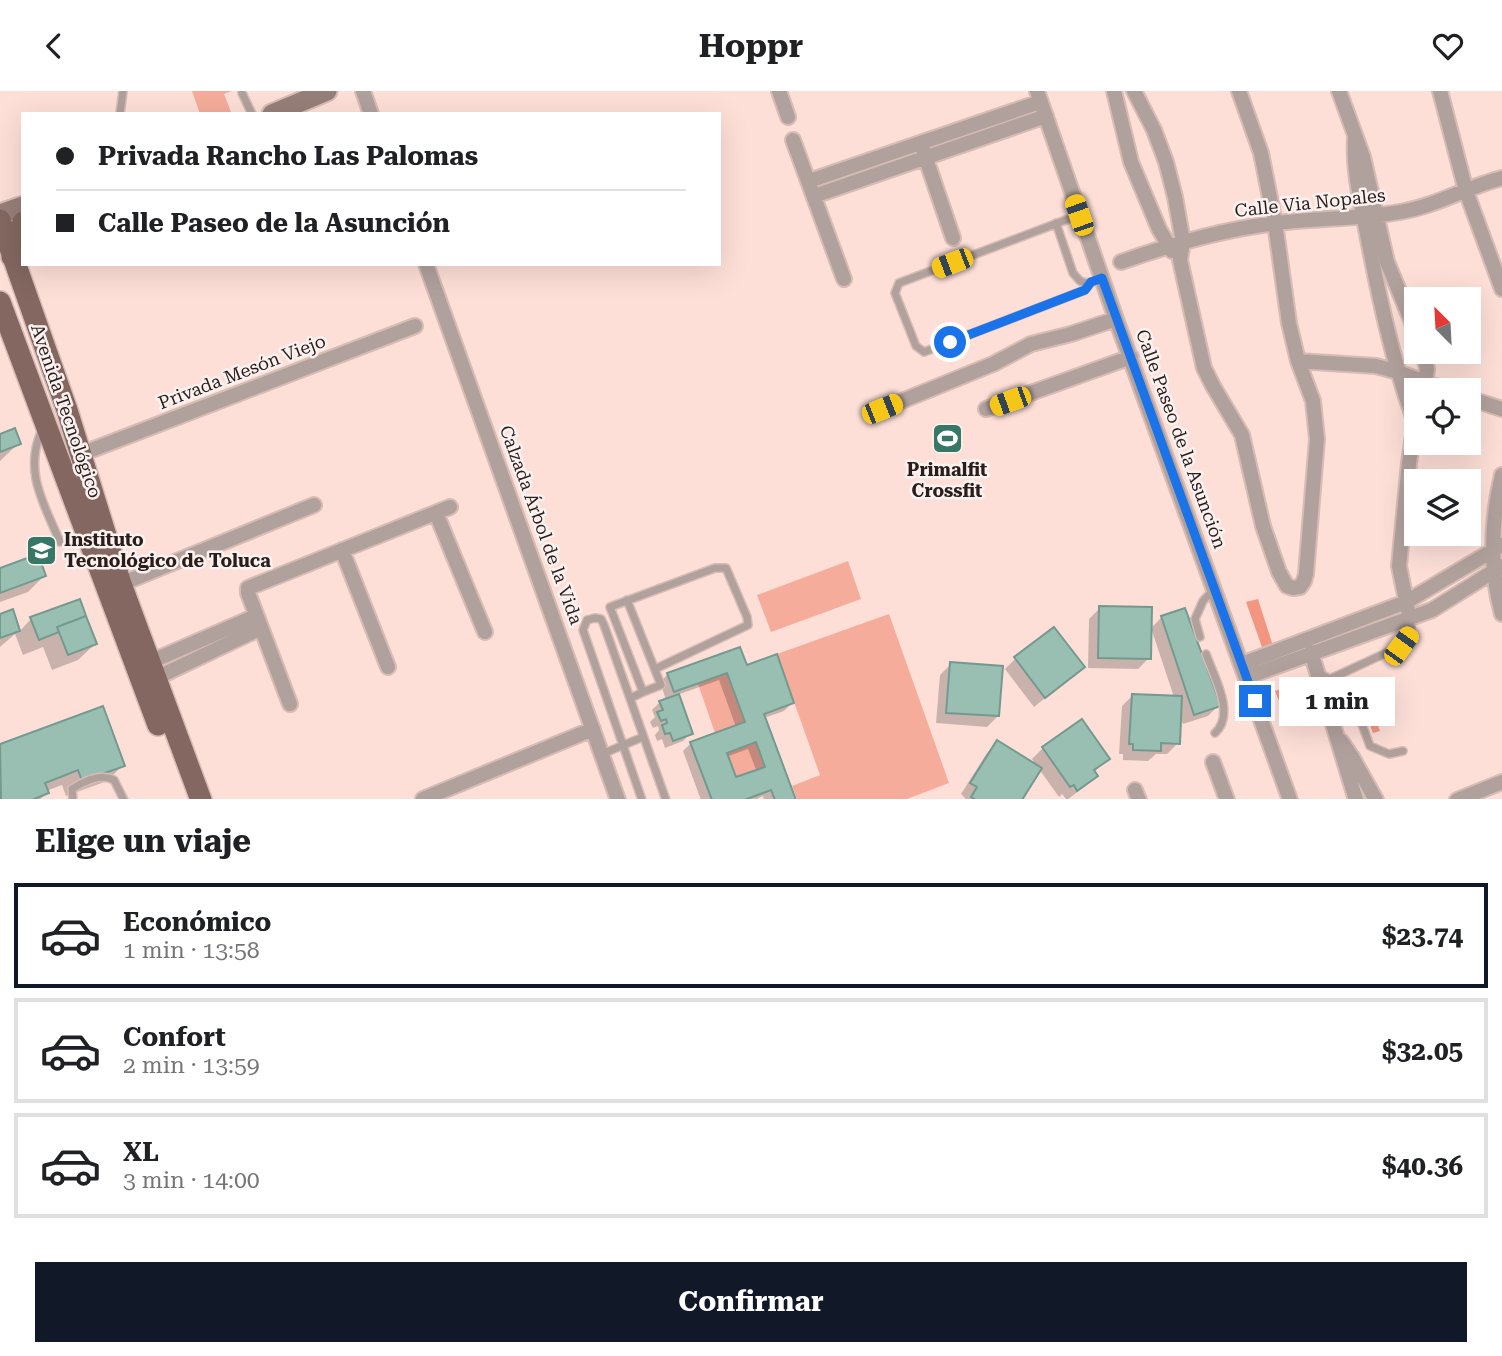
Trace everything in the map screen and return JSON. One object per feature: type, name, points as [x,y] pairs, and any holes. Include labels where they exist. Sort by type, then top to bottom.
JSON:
[{"type":"main road","name":"Avenida Tecnológico","points":[[0,220],[52,366],[121,584],[161,666],[201,799]]},
{"type":"main road","points":[[12,257],[21,228]]},
{"type":"main road","name":"Avenida Tecnológico","points":[[0,302],[186,799]]},
{"type":"main road","points":[[28,376],[41,364],[52,366]]},
{"type":"street","points":[[277,112],[327,91]]},
{"type":"street","points":[[363,91],[370,112]]},
{"type":"street","points":[[779,91],[788,117]]},
{"type":"street","points":[[1114,91],[1131,162],[1167,246],[1180,260]]},
{"type":"street","points":[[1135,91],[1166,162],[1182,242],[1180,260],[1204,368],[1242,435],[1270,549],[1283,580],[1287,586],[1293,588],[1300,587],[1306,574],[1317,439],[1313,401],[1298,361],[1289,323],[1275,223],[1261,153],[1239,91]]},
{"type":"street","points":[[1339,91],[1355,138],[1355,158],[1369,217],[1381,310],[1404,388]]},
{"type":"street","points":[[1440,91],[1466,191],[1502,289]]},
{"type":"street","points":[[814,196],[923,150],[1039,96]]},
{"type":"street","name":"Calle Paseo de la Asunción","points":[[1039,96],[1079,215],[1096,280],[1131,356],[1290,799]]},
{"type":"street","points":[[809,181],[1046,116]]},
{"type":"street","points":[[793,140],[844,279]]},
{"type":"street","points":[[923,150],[953,238]]},
{"type":"street","name":"Calle Via Nopales","points":[[1121,262],[1182,242],[1275,223],[1369,217],[1423,207],[1502,178]]},
{"type":"street","points":[[0,214],[21,207]]},
{"type":"street","points":[[1369,217],[1404,303]]},
{"type":"street","name":"Calzada Árbol de la Vida","points":[[427,266],[618,799]]},
{"type":"street","points":[[882,409],[993,364],[1031,344],[1116,319]]},
{"type":"street","name":"Privada Mesón Viejo","points":[[81,454],[415,326]]},
{"type":"street","points":[[986,409],[1131,356]]},
{"type":"street","points":[[1298,361],[1349,363],[1398,372],[1409,378]]},
{"type":"street","points":[[1481,402],[1502,409]]},
{"type":"street","points":[[1411,455],[1399,566],[1411,618]]},
{"type":"street","points":[[1502,475],[1494,524],[1502,614]]},
{"type":"street","points":[[121,584],[314,505]]},
{"type":"street","points":[[290,704],[247,590],[249,586],[443,510],[485,632]]},
{"type":"street","points":[[1245,670],[1325,640],[1406,602],[1497,548]]},
{"type":"street","points":[[342,550],[388,667]]},
{"type":"street","points":[[1245,670],[1311,652],[1325,640],[1411,618],[1454,598],[1498,570]]},
{"type":"street","points":[[161,666],[259,622]]},
{"type":"street","points":[[1311,652],[1325,676],[1342,760],[1356,799]]},
{"type":"street","points":[[423,799],[593,729]]},
{"type":"street","points":[[1340,740],[1375,799]]},
{"type":"street","points":[[1213,762],[1227,799]]},
{"type":"street","points":[[1460,799],[1502,782]]},
{"type":"lane","points":[[120,112],[123,91]]},
{"type":"lane","points":[[242,93],[251,112]]},
{"type":"lane","points":[[1079,215],[899,283],[895,293],[916,346],[924,352],[1085,290],[1096,280]]},
{"type":"lane","points":[[1056,223],[1076,278],[1084,283],[1096,280]]},
{"type":"lane","points":[[46,423],[34,454],[33,469],[60,542]]},
{"type":"lane","points":[[643,692],[610,610],[615,604],[719,567],[726,568],[748,625],[655,669]]},
{"type":"lane","points":[[1200,638],[1195,619],[1203,601],[1215,589]]},
{"type":"lane","points":[[627,600],[661,685],[631,698]]},
{"type":"lane","points":[[642,799],[583,629],[587,621],[598,618],[603,622],[666,799]]},
{"type":"lane","points":[[1325,676],[1401,646],[1411,632],[1411,618]]},
{"type":"lane","points":[[1206,654],[1225,710],[1222,727],[1215,733]]},
{"type":"lane","points":[[1325,676],[1345,690],[1370,746],[1389,754],[1403,751]]},
{"type":"lane","points":[[601,754],[643,737]]},
{"type":"lane","points":[[72,799],[72,789],[84,782],[104,777],[114,780],[124,799]]},
{"type":"shaded area","points":[[192,91],[232,91],[224,94],[231,112],[199,112]]},
{"type":"shaded area","points":[[848,561],[861,599],[771,632],[757,595]]},
{"type":"shaded area","points":[[1258,599],[1273,646],[1263,650],[1246,602]]},
{"type":"shaded area","points":[[889,614],[949,783],[907,799],[797,799],[792,786],[820,775],[777,654]]},
{"type":"shaded area","points":[[727,673],[745,722],[715,733],[698,684]]},
{"type":"shaded area","points":[[1289,686],[1303,720],[1289,726],[1275,691]]},
{"type":"shaded area","points":[[1363,686],[1380,731],[1373,733],[1356,689]]},
{"type":"shaded area","points":[[756,742],[765,767],[736,777],[727,753]]},
{"type":"building","points":[[15,428],[21,444],[0,452],[0,434]]},
{"type":"building","points":[[38,554],[46,576],[0,593],[0,568]]},
{"type":"building","points":[[80,599],[86,616],[57,627],[59,632],[39,640],[30,617]]},
{"type":"building","points":[[1099,606],[1152,607],[1151,659],[1098,658]]},
{"type":"building","points":[[1185,608],[1221,706],[1194,715],[1161,616]]},
{"type":"building","points":[[13,609],[20,631],[0,638],[0,614]]},
{"type":"building","points":[[86,616],[97,644],[68,655],[57,627]]},
{"type":"building","points":[[1054,627],[1085,667],[1045,698],[1014,657]]},
{"type":"building","points":[[740,647],[747,665],[777,654],[794,703],[764,714],[796,799],[775,799],[771,790],[747,799],[712,799],[690,742],[745,722],[727,673],[674,692],[667,673]],"holes":[[[756,742],[765,767],[736,777],[727,753]]]},
{"type":"building","points":[[950,662],[1003,666],[999,716],[946,713]]},
{"type":"building","points":[[679,694],[693,734],[673,741],[670,733],[665,734],[662,725],[667,723],[666,719],[661,721],[657,712],[663,710],[659,701]]},
{"type":"building","points":[[1132,694],[1182,696],[1180,744],[1161,743],[1161,751],[1133,750],[1133,744],[1129,744]]},
{"type":"building","points":[[103,706],[125,766],[82,781],[78,770],[45,783],[49,793],[34,799],[1,799],[0,744]]},
{"type":"building","points":[[1082,719],[1110,759],[1094,770],[1098,776],[1077,791],[1074,785],[1070,787],[1042,747]]},
{"type":"building","points":[[997,740],[1042,768],[1023,799],[974,799],[971,797],[977,787],[970,783]]},
{"type":"place","name":"Primalfit Crossfit","points":[[947,439]]},
{"type":"place","name":"Instituto Tecnológico de Toluca","points":[[41,550]]},
{"type":"route","points":[[950,342],[1085,290],[1091,282],[1102,278],[1255,701]]}]
